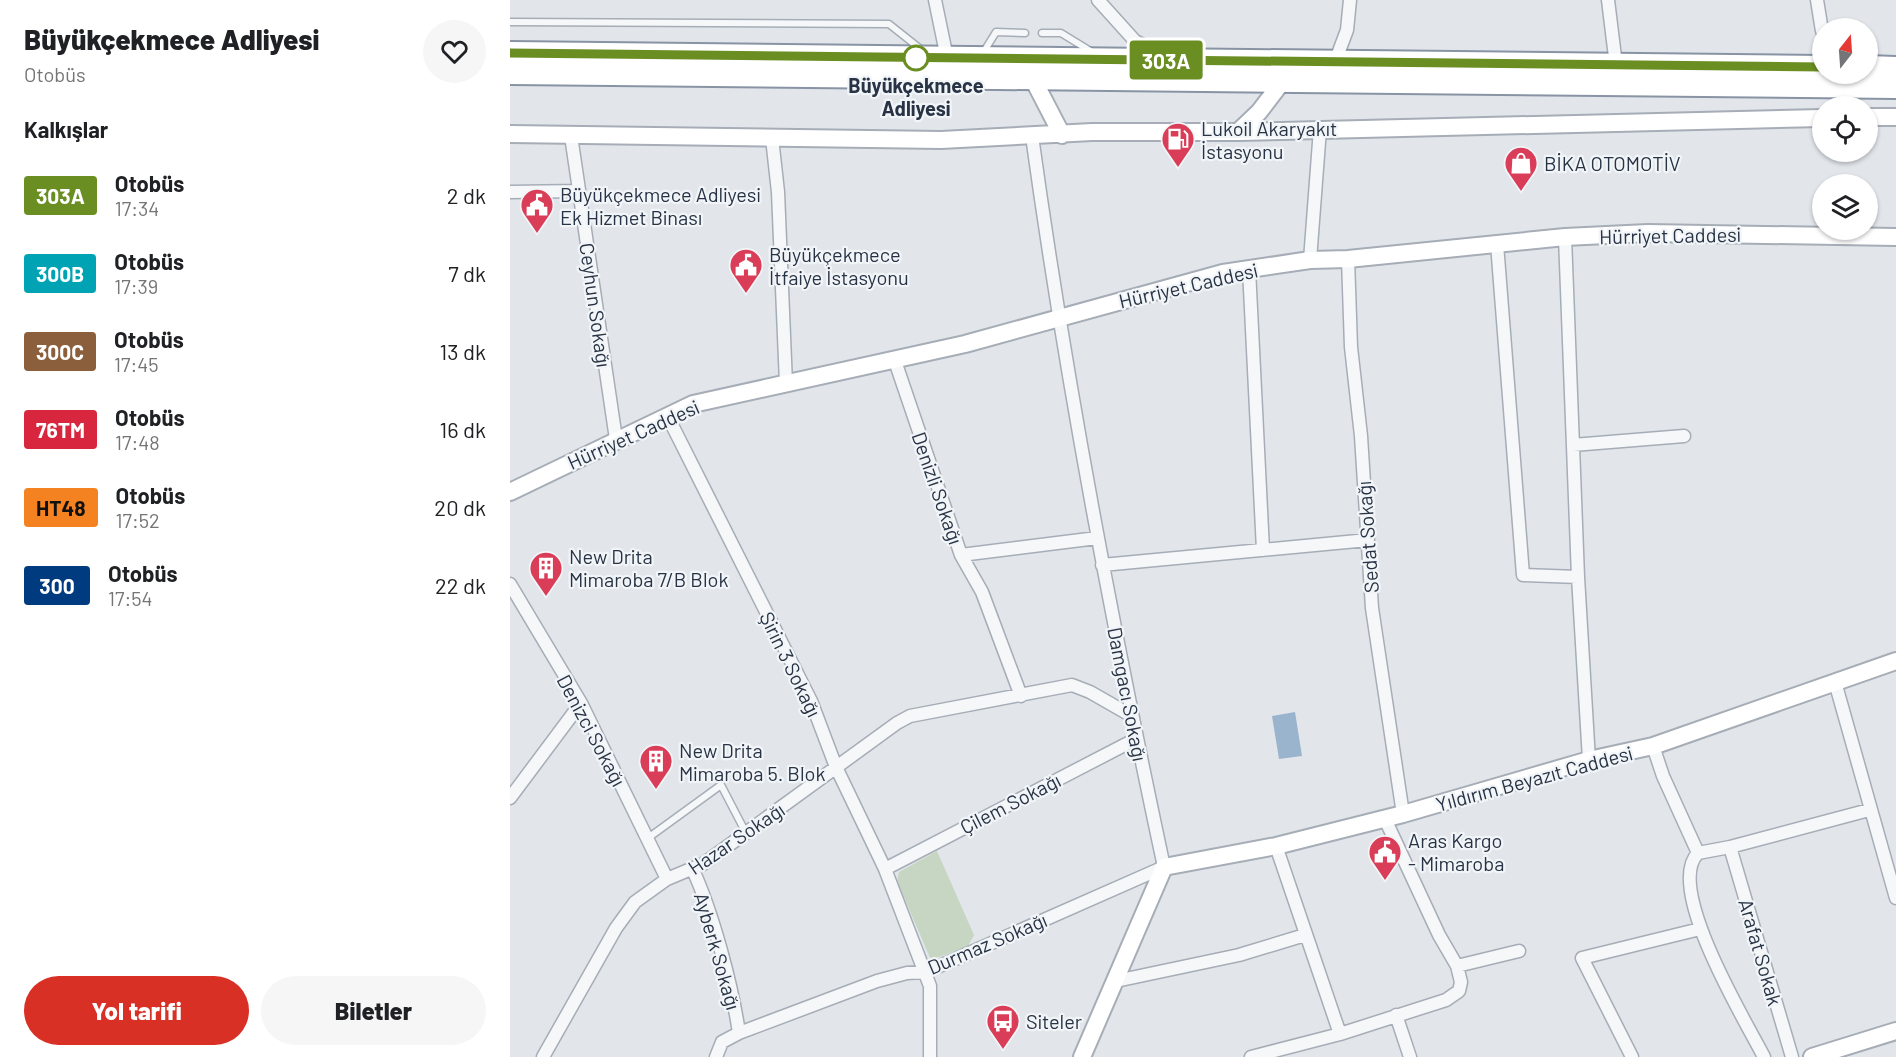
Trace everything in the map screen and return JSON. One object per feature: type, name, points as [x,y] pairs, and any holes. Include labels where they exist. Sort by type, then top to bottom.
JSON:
[{"type":"highway","points":[[510,53],[1812,67]]},
{"type":"highway","points":[[1878,67],[1896,68]]},
{"type":"highway","points":[[510,73],[1034,81],[1896,87]]},
{"type":"main road","points":[[1034,81],[1062,135]]},
{"type":"main road","points":[[1238,132],[1259,112],[1282,82]]},
{"type":"main road","points":[[1878,117],[1896,117]]},
{"type":"main road","points":[[510,134],[941,140],[1092,132],[1238,132],[1812,118]]},
{"type":"main road","name":"Hürriyet Caddesi","points":[[510,492],[616,439],[693,404],[895,361],[1223,273],[1310,260],[1348,259],[1565,237],[1659,233],[1896,237]]},
{"type":"main road","name":"Yıldırım Beyazıt Caddesi","points":[[1164,867],[1276,846],[1385,819],[1589,760],[1653,746],[1896,661]]},
{"type":"main road","points":[[1082,1057],[1164,867]]},
{"type":"main road","points":[[1812,1057],[1896,1031]]},
{"type":"street","points":[[935,0],[940,58]]},
{"type":"street","points":[[1098,0],[1136,41],[1173,60]]},
{"type":"street","points":[[1335,62],[1347,30],[1350,0]]},
{"type":"street","points":[[1608,0],[1616,65]]},
{"type":"street","points":[[1817,0],[1820,18]]},
{"type":"street","points":[[1310,260],[1320,129]]},
{"type":"street","name":"Ceyhun Sokağı","points":[[571,136],[616,439]]},
{"type":"street","name":"Damgacı Sokağı","points":[[1032,136],[1057,317],[1096,538],[1164,867]]},
{"type":"street","points":[[772,138],[778,192],[786,384]]},
{"type":"street","points":[[510,192],[579,191]]},
{"type":"street","points":[[1565,237],[1578,577],[1589,760]]},
{"type":"street","points":[[1497,243],[1523,575],[1578,577]]},
{"type":"street","name":"Sedat Sokağı","points":[[1348,259],[1351,347],[1372,608],[1403,814]]},
{"type":"street","points":[[1249,269],[1263,550]]},
{"type":"street","name":"Denizli Sokağı","points":[[895,361],[961,555],[1096,538]]},
{"type":"street","name":"Şirin 3 Sokağı","points":[[668,415],[811,701],[836,767],[885,869],[930,986],[930,1057]]},
{"type":"street","points":[[1573,445],[1684,436]]},
{"type":"street","points":[[1102,566],[1368,540]]},
{"type":"street","points":[[961,555],[982,592],[1021,696]]},
{"type":"street","name":"Denizci Sokağı","points":[[510,584],[581,703],[667,879]]},
{"type":"street","points":[[1835,682],[1869,810],[1896,897]]},
{"type":"street","name":"Hazar Sokağı","points":[[543,1057],[616,928],[634,902],[667,879],[693,870],[910,716],[1072,686],[1090,692],[1132,716]]},
{"type":"street","points":[[510,798],[581,703]]},
{"type":"street","name":"Çilem Sokağı","points":[[885,869],[1136,739]]},
{"type":"street","points":[[1653,746],[1663,776],[1698,853]]},
{"type":"street","points":[[1764,1057],[1700,929],[1690,888],[1689,870],[1692,859],[1698,853],[1730,848],[1869,810]]},
{"type":"street","points":[[1251,1057],[1340,1034],[1446,1000],[1458,991],[1461,982],[1458,966],[1439,935],[1385,819]]},
{"type":"street","points":[[1276,846],[1340,1034]]},
{"type":"street","name":"Arafat Sokak","points":[[1730,848],[1792,1057]]},
{"type":"street","name":"Durmaz Sokağı","points":[[739,1033],[877,981],[907,973],[926,972],[1164,867]]},
{"type":"street","name":"Ayberk Sokağı","points":[[693,870],[702,889],[736,1008],[739,1033],[723,1042],[716,1057]]},
{"type":"street","points":[[1632,1057],[1582,958],[1700,929]]},
{"type":"street","points":[[1116,981],[1239,955],[1305,935]]},
{"type":"street","points":[[1458,966],[1519,951]]},
{"type":"street","points":[[1396,1015],[1410,1057]]},
{"type":"lane","points":[[510,22],[888,24],[940,58]]},
{"type":"lane","points":[[980,58],[996,32],[1025,33]]},
{"type":"lane","points":[[1042,33],[1061,33],[1085,46],[1100,59]]},
{"type":"lane","points":[[648,838],[721,785],[746,833]]},
{"type":"green space","points":[[937,851],[974,935],[968,946],[931,960],[897,881],[899,872]]},
{"type":"water","points":[[1295,712],[1302,756],[1279,759],[1272,716]]},
{"type":"bus line","name":"303A","points":[[510,53],[783,58],[1812,67]]},
{"type":"place","name":"Büyükçekmece Adliyesi","points":[[916,58]]},
{"type":"place","name":"Lukoil Akaryakıt İstasyonu","points":[[1178,168]]},
{"type":"place","name":"BİKA OTOMOTİV","points":[[1521,192]]},
{"type":"place","name":"Büyükçekmece Adliyesi Ek Hizmet Binası","points":[[537,234]]},
{"type":"place","name":"Büyükçekmece İtfaiye İstasyonu","points":[[746,294]]},
{"type":"place","name":"New Drita Mimaroba 7/B Blok","points":[[546,597]]},
{"type":"place","name":"New Drita Mimaroba 5. Blok","points":[[656,790]]},
{"type":"place","name":"Aras Kargo - Mimaroba","points":[[1385,881]]},
{"type":"place","name":"Siteler","points":[[1003,1050]]}]
